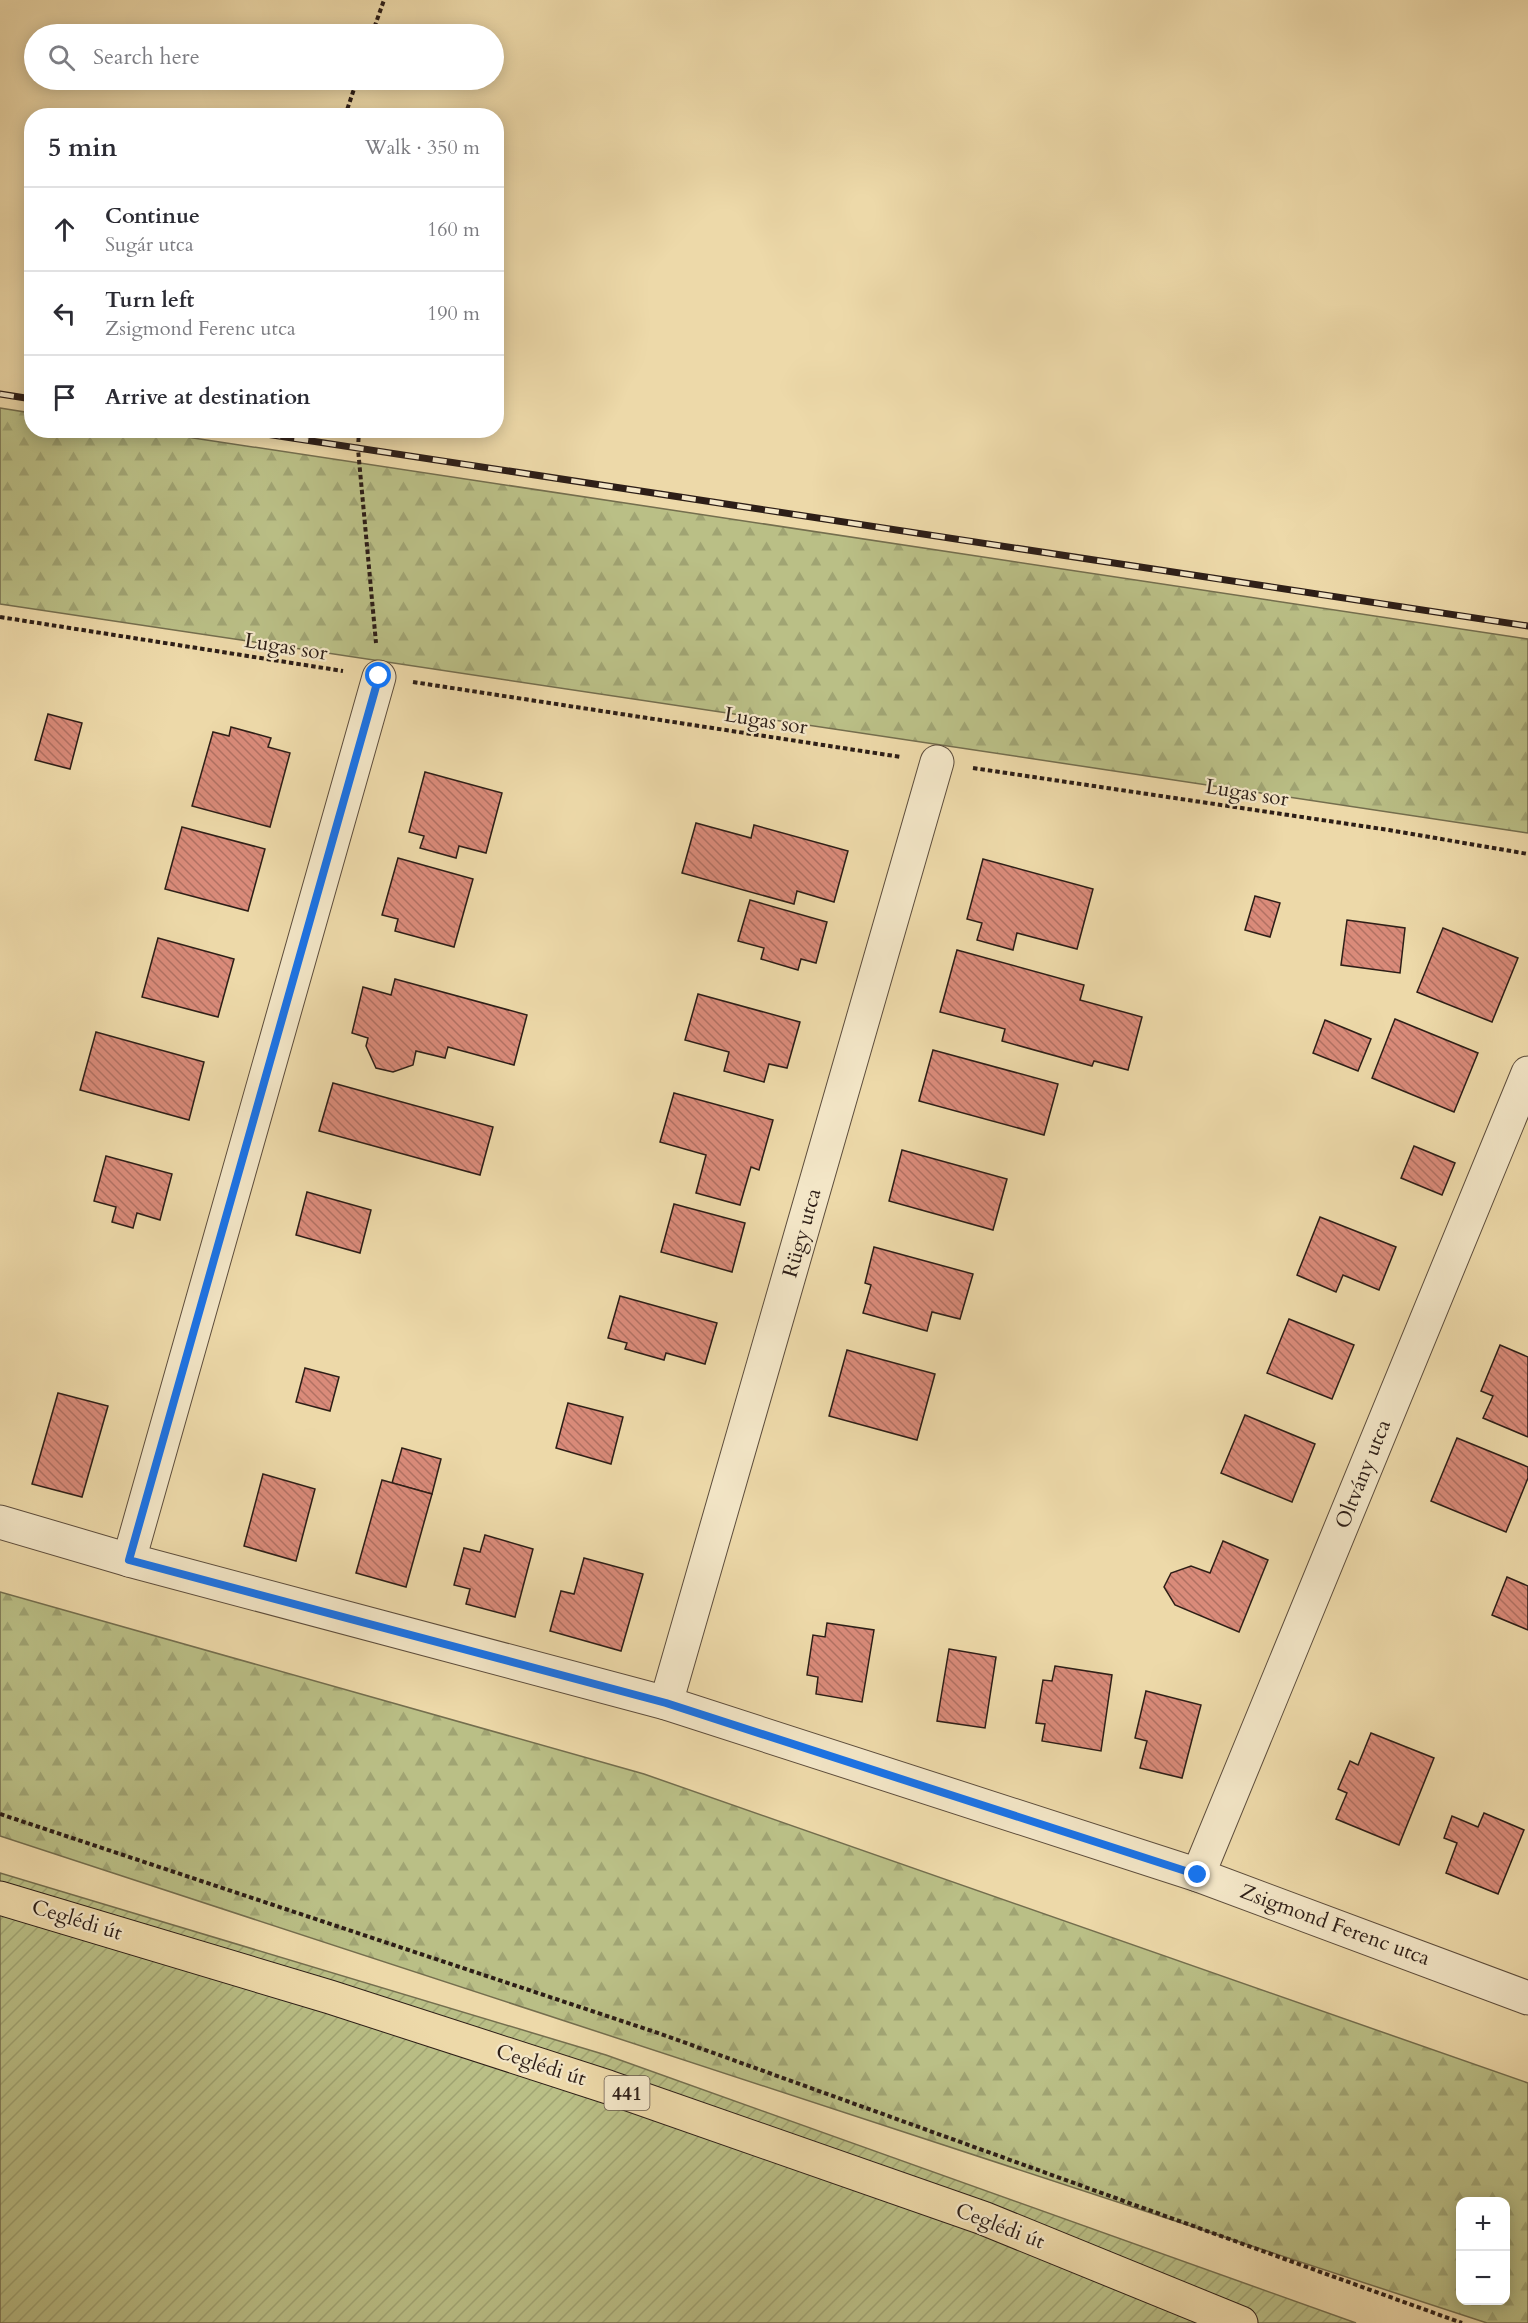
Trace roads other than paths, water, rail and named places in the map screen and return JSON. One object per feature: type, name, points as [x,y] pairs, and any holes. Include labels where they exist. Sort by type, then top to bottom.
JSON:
[{"type":"main road","name":"Ceglédi út","points":[[0,1898],[330,1997],[608,2086],[983,2218],[1241,2323]]},
{"type":"street","points":[[129,1560],[379,676]]},
{"type":"street","name":"Rügy utca","points":[[666,1703],[937,762]]},
{"type":"street","name":"Oltvány utca","points":[[1198,1875],[1528,1073]]},
{"type":"street","name":"Zsigmond Ferenc utca","points":[[0,1522],[129,1560],[666,1703],[1198,1875],[1528,1998]]},
{"type":"railway","points":[[0,394],[24,398]]},
{"type":"railway","points":[[292,438],[1528,626]]}]
